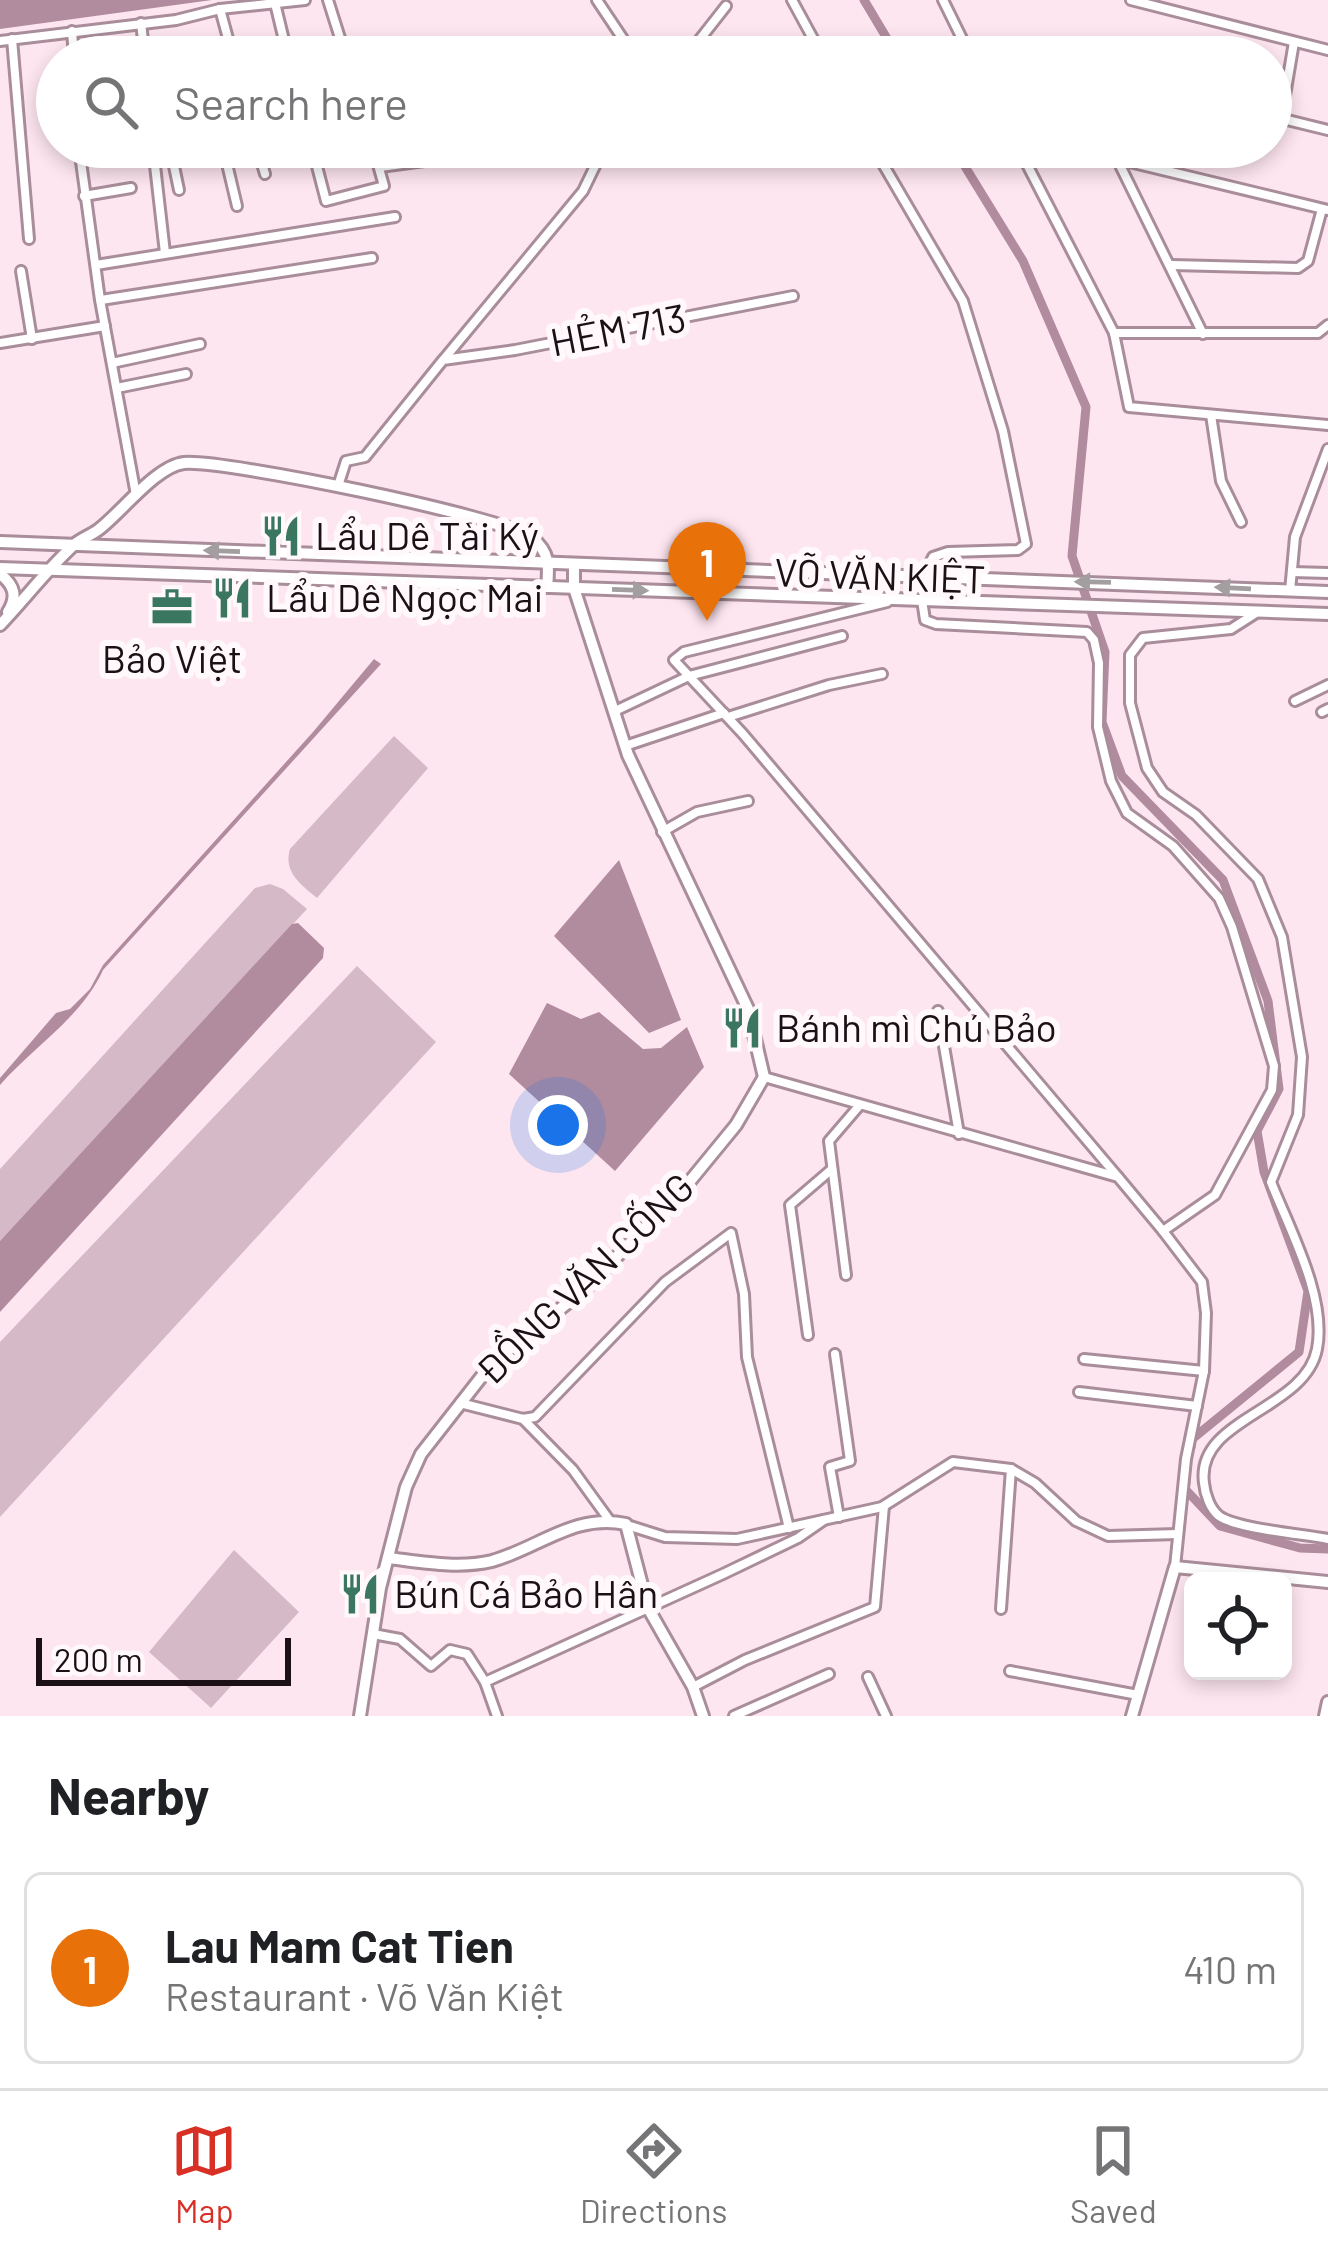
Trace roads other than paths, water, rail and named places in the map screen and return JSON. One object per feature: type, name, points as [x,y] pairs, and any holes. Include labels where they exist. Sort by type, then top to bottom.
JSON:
[{"type":"street","points":[[0,41],[305,0]]},
{"type":"street","points":[[328,0],[339,36]]},
{"type":"street","points":[[597,0],[621,36]]},
{"type":"street","points":[[792,0],[812,36]]},
{"type":"street","points":[[943,0],[960,36]]},
{"type":"street","points":[[1131,0],[1271,36]]},
{"type":"street","points":[[275,3],[283,36]]},
{"type":"street","points":[[702,36],[726,6]]},
{"type":"street","points":[[220,10],[227,36]]},
{"type":"street","points":[[141,23],[143,36]]},
{"type":"street","points":[[73,31],[73,36]]},
{"type":"street","points":[[12,39],[28,239]]},
{"type":"street","points":[[1292,50],[1294,42],[1328,50]]},
{"type":"street","points":[[1292,121],[1328,130]]},
{"type":"street","points":[[81,168],[136,496]]},
{"type":"street","points":[[154,168],[165,253]]},
{"type":"street","points":[[174,168],[179,190]]},
{"type":"street","points":[[228,168],[237,206]]},
{"type":"street","points":[[263,168],[265,174]]},
{"type":"street","points":[[319,168],[326,201],[384,186],[380,168]]},
{"type":"street","name":"HẺM 713","points":[[338,488],[346,461],[365,457],[588,183],[594,168]]},
{"type":"street","points":[[885,168],[963,301],[1004,431],[1026,544],[1018,550],[948,552],[934,557],[923,577]]},
{"type":"street","points":[[1029,168],[1114,333],[1129,407],[1328,425]]},
{"type":"street","points":[[1123,168],[1202,334]]},
{"type":"street","points":[[1155,168],[1325,209],[1308,261],[1298,268],[1172,266]]},
{"type":"street","points":[[84,196],[131,188]]},
{"type":"street","points":[[96,265],[395,217]]},
{"type":"street","points":[[100,300],[372,258]]},
{"type":"street","points":[[22,272],[32,339]]},
{"type":"street","name":"HẺM 713","points":[[443,360],[793,296]]},
{"type":"street","points":[[1114,333],[1318,333],[1328,325]]},
{"type":"street","points":[[0,343],[105,326]]},
{"type":"street","points":[[112,362],[200,344]]},
{"type":"street","points":[[117,388],[186,374]]},
{"type":"street","points":[[1211,415],[1221,481],[1241,522]]},
{"type":"street","points":[[1290,591],[1295,537],[1328,449]]},
{"type":"street","points":[[0,625],[74,545],[98,530],[158,476],[183,463],[338,488],[494,522],[528,535],[541,546],[549,563],[547,587]]},
{"type":"street","name":"VÕ VĂN KIỆT","points":[[0,542],[1328,592]]},
{"type":"street","points":[[574,566],[574,587],[625,746],[748,1009],[764,1078],[1118,1177]]},
{"type":"street","points":[[0,571],[15,597],[0,625]]},
{"type":"street","name":"VÕ VĂN KIỆT","points":[[0,571],[1328,614]]},
{"type":"street","points":[[1292,572],[1328,573]]},
{"type":"street","points":[[898,599],[681,653],[674,660],[726,715],[1202,1282],[1204,1371],[1186,1459],[1175,1567],[1132,1716]]},
{"type":"street","points":[[922,600],[925,620],[936,624],[1087,632],[1094,640],[1099,663],[1099,727],[1111,781],[1127,813],[1197,869],[1220,898],[1232,927],[1274,1066],[1272,1090],[1215,1195],[1163,1231]]},
{"type":"street","points":[[1258,612],[1231,629],[1143,638],[1130,655],[1130,703],[1147,768],[1163,792],[1196,815],[1258,879],[1282,937],[1303,1058],[1298,1114],[1271,1182],[1309,1274],[1317,1306],[1318,1347],[1298,1387],[1238,1423],[1209,1452],[1202,1477],[1207,1498],[1220,1516],[1268,1530],[1328,1539]]},
{"type":"street","points":[[615,711],[689,676],[842,636]]},
{"type":"street","points":[[625,746],[829,685],[882,674]]},
{"type":"street","points":[[1295,700],[1328,685]]},
{"type":"street","points":[[662,832],[697,812],[748,801]]},
{"type":"street","points":[[938,1011],[959,1134]]},
{"type":"street","name":"ĐỒNG VĂN CỐNG","points":[[360,1716],[388,1558],[412,1469],[458,1402],[510,1345],[584,1290],[686,1186],[736,1126],[764,1078]]},
{"type":"street","points":[[846,1275],[829,1141],[859,1106]]},
{"type":"street","points":[[808,1335],[790,1205],[832,1169]]},
{"type":"street","points":[[458,1402],[524,1419],[535,1417],[665,1282],[731,1233],[744,1294],[747,1357],[789,1528]]},
{"type":"street","points":[[835,1354],[850,1461],[830,1467],[839,1517]]},
{"type":"street","points":[[1084,1359],[1204,1371]]},
{"type":"street","points":[[1079,1392],[1197,1406]]},
{"type":"street","points":[[524,1419],[573,1470],[610,1521]]},
{"type":"street","points":[[388,1558],[445,1565],[491,1561],[584,1522],[610,1521],[665,1537],[737,1540],[884,1506],[953,1462],[1011,1468],[1076,1521],[1108,1536],[1178,1534]]},
{"type":"street","points":[[1001,1609],[1011,1468]]},
{"type":"street","points":[[693,1687],[875,1607],[884,1506]]},
{"type":"street","points":[[484,1682],[798,1538],[824,1520]]},
{"type":"street","points":[[626,1524],[648,1608],[693,1687],[703,1716]]},
{"type":"street","points":[[1175,1567],[1328,1582]]},
{"type":"street","points":[[373,1634],[400,1639],[430,1666],[452,1650],[471,1658],[497,1716]]},
{"type":"street","points":[[1010,1671],[1138,1695]]},
{"type":"street","points":[[734,1716],[829,1674]]},
{"type":"street","points":[[868,1677],[886,1716]]},
{"type":"street","points":[[1325,1716],[1328,1702]]},
{"type":"waterway","points":[[864,0],[885,36]]},
{"type":"waterway","points":[[966,168],[1023,261],[1086,407],[1072,556],[1105,652],[1102,722],[1122,776],[1223,880],[1268,1001],[1279,1089],[1257,1131],[1264,1172],[1308,1291],[1299,1352],[1191,1440],[1191,1447]]},
{"type":"waterway","points":[[1186,1482],[1185,1489],[1220,1526],[1300,1548],[1328,1549]]},
{"type":"place","name":"Lẩu Dê Tài Ký","points":[[281,536]]},
{"type":"place","name":"Lẩu Dê Ngọc Mai","points":[[232,598]]},
{"type":"place","name":"Bảo Việt","points":[[172,607]]},
{"type":"place","name":"Lau Mam Cat Tien","points":[[707,621]]},
{"type":"place","name":"Bánh mì Chú Bảo","points":[[742,1028]]},
{"type":"place","name":"Bún Cá Bảo Hân","points":[[360,1594]]}]
